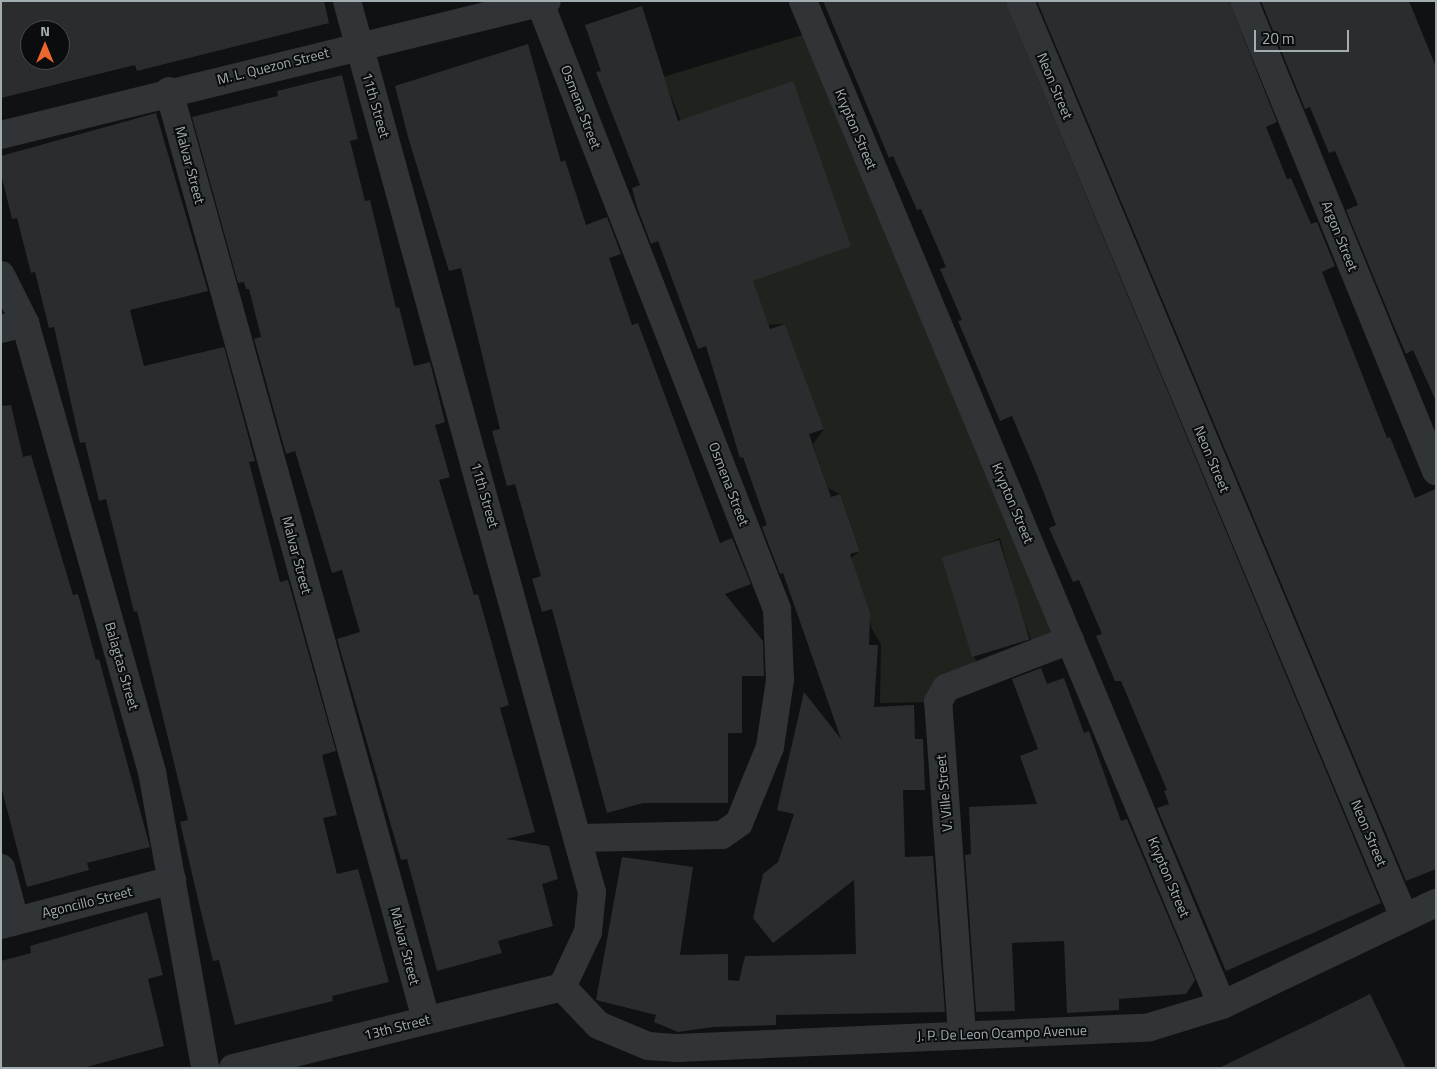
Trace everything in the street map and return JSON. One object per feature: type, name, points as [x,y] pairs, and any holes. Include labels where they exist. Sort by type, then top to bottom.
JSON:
[{"type":"street","name":"11th Street","points":[[347,1],[580,838],[592,892],[588,932],[562,987]]},
{"type":"street","name":"Krypton Street","points":[[803,1],[1222,1005]]},
{"type":"street","name":"Neon Street","points":[[1020,1],[1404,917]]},
{"type":"street","name":"Argon Street","points":[[1244,1],[1436,471]]},
{"type":"street","name":"M. L. Quezon Street","points":[[1,135],[359,44],[543,2]]},
{"type":"street","name":"Osmena Street","points":[[543,2],[777,609],[780,680],[770,747],[739,823],[722,834],[580,838]]},
{"type":"street","name":"Malvar Street","points":[[169,91],[426,1019]]},
{"type":"street","name":"Balagtas Street","points":[[1,275],[13,326],[152,772],[205,1068]]},
{"type":"street","name":"V. Ville Street","points":[[962,1034],[938,702],[946,688],[1070,640]]},
{"type":"street","points":[[1,868],[8,923]]},
{"type":"street","name":"Agoncillo Street","points":[[8,923],[172,880]]},
{"type":"street","name":"J. P. De Leon Ocampo Avenue","points":[[562,987],[598,1025],[648,1046],[678,1048],[1150,1027],[1222,1005],[1436,902]]},
{"type":"street","name":"13th Street","points":[[233,1068],[562,987]]},
{"type":"shaded area","points":[[802,35],[1070,640],[1035,651],[1015,596],[1000,538],[943,561],[976,662],[938,702],[880,703],[881,644],[872,629],[851,559],[860,550],[840,494],[828,488],[813,444],[824,429],[785,324],[768,325],[751,276],[739,262],[663,77]]},
{"type":"building","points":[[1,1],[324,1],[329,23],[137,71],[135,65],[1,98]]},
{"type":"building","points":[[823,1],[1005,1],[1381,903],[1226,971],[1157,808],[1169,804],[1164,791],[1167,790],[1121,681],[1115,681],[1096,636],[1102,634],[1079,580],[1073,582],[1049,528],[1056,525],[1037,475],[1012,416],[1000,421],[958,321],[962,320],[940,269],[946,267],[921,209],[917,210],[893,156],[889,158]]},
{"type":"building","points":[[1037,1],[1229,1],[1277,122],[1266,127],[1287,179],[1291,178],[1311,224],[1317,222],[1335,266],[1322,272],[1387,438],[1390,437],[1415,498],[1436,489],[1436,869],[1406,881]]},
{"type":"building","points":[[1261,1],[1409,1],[1436,67],[1436,401],[1413,350],[1406,354],[1346,210],[1358,205],[1335,151],[1329,153],[1310,107],[1305,109]]},
{"type":"building","points":[[642,6],[678,121],[793,81],[851,246],[753,281],[770,329],[785,324],[824,429],[809,434],[831,497],[840,494],[860,551],[850,554],[870,613],[869,645],[878,645],[874,707],[914,705],[915,739],[923,739],[925,790],[903,790],[905,857],[933,856],[945,1012],[776,1015],[776,1025],[713,1027],[678,1032],[654,1022],[656,1015],[596,1000],[622,857],[693,867],[680,955],[728,954],[728,980],[739,981],[745,956],[856,954],[854,880],[773,943],[753,918],[763,874],[778,862],[794,814],[777,810],[804,692],[841,739],[783,573],[780,574],[762,527],[767,525],[743,457],[740,458],[706,346],[698,349],[658,241],[651,244],[632,188],[640,185],[596,72],[601,71],[585,25]]},
{"type":"building","points":[[528,44],[561,162],[565,160],[586,225],[607,217],[621,254],[609,258],[632,325],[638,323],[720,543],[732,538],[751,584],[725,594],[763,641],[764,676],[742,676],[742,733],[728,733],[728,803],[643,803],[607,813],[552,609],[542,612],[532,579],[541,576],[515,484],[507,486],[492,431],[500,429],[461,268],[449,271],[408,137],[395,86]]},
{"type":"building","points":[[342,75],[358,139],[350,141],[365,201],[370,200],[396,308],[399,307],[414,366],[430,362],[445,422],[435,425],[450,477],[439,480],[474,595],[478,594],[509,705],[500,708],[535,832],[506,839],[549,846],[558,879],[542,884],[553,926],[498,941],[502,953],[437,971],[407,859],[401,860],[337,639],[360,632],[342,570],[332,573],[295,451],[286,454],[254,339],[261,337],[249,289],[246,289],[244,282],[238,283],[192,117],[278,96],[277,91]]},
{"type":"building","points":[[156,113],[208,291],[130,310],[144,366],[224,347],[255,461],[249,462],[280,582],[288,580],[336,751],[322,755],[337,815],[323,818],[337,874],[358,869],[389,982],[332,996],[333,1001],[235,1025],[219,960],[213,961],[200,908],[180,822],[188,820],[137,611],[134,612],[106,499],[99,501],[85,442],[80,443],[54,327],[49,328],[35,272],[31,273],[17,218],[12,219],[1,174],[1,156]]},
{"type":"building","points":[[11,405],[23,457],[31,455],[73,595],[78,594],[96,660],[99,659],[150,847],[87,863],[89,870],[27,887],[1,786],[1,406]]},
{"type":"building","points":[[999,540],[1029,639],[972,657],[942,558]]},
{"type":"building","points":[[1041,668],[1047,684],[1064,678],[1084,733],[1089,731],[1121,821],[1127,819],[1195,980],[1186,994],[1119,999],[1119,1010],[1067,1013],[1064,941],[1012,943],[1015,1011],[976,1012],[965,855],[971,854],[969,807],[1037,804],[1020,756],[1038,749],[1012,679]]},
{"type":"building","points":[[147,912],[163,975],[148,979],[164,1046],[83,1068],[1,1068],[1,961],[31,953],[30,946]]},
{"type":"building","points":[[1370,994],[1406,1068],[1219,1068],[1312,1023]]}]
